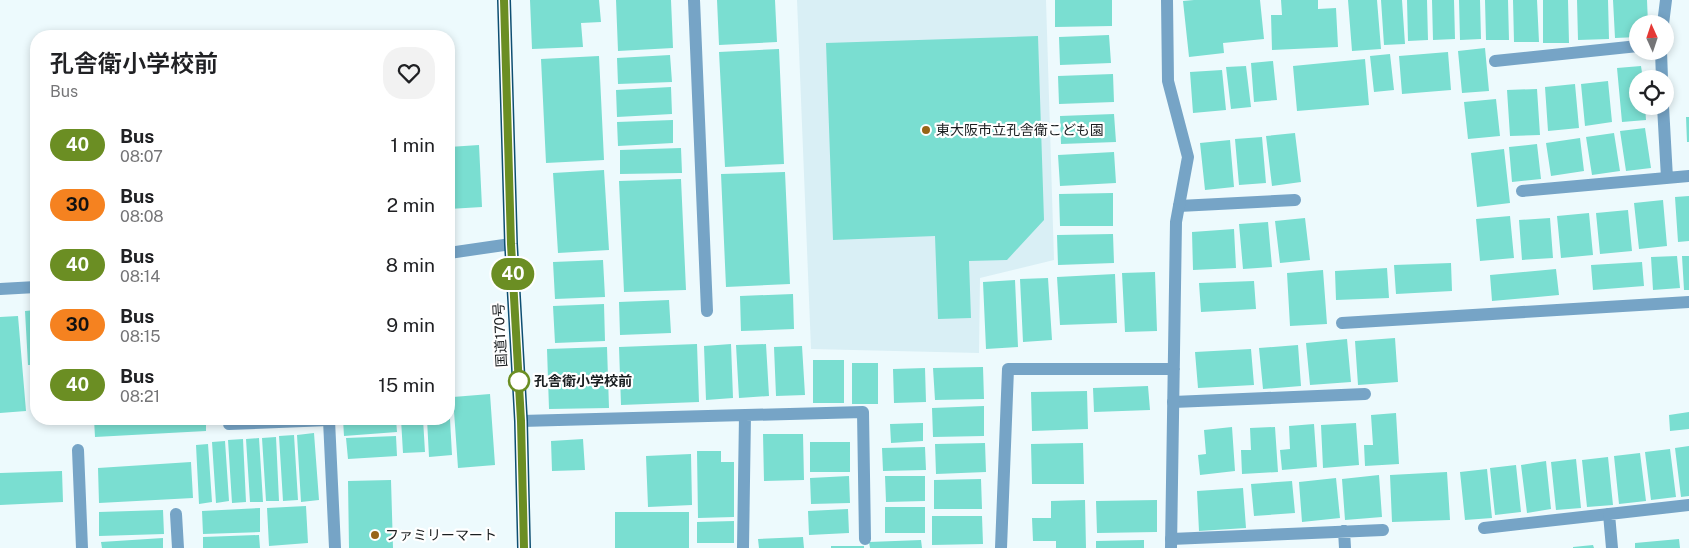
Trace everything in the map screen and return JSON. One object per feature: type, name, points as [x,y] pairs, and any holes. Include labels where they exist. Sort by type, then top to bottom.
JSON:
[{"type":"highway","name":"国道170号","points":[[504,0],[511,244],[521,421],[524,548]]},
{"type":"street","points":[[694,0],[707,311]]},
{"type":"street","points":[[1167,0],[1168,81],[1188,157],[1176,222],[1171,543],[1383,530]]},
{"type":"street","points":[[1664,15],[1666,0]]},
{"type":"street","points":[[1495,61],[1629,47]]},
{"type":"street","points":[[1664,115],[1667,178]]},
{"type":"street","points":[[1522,191],[1689,176]]},
{"type":"street","points":[[1179,206],[1295,200]]},
{"type":"street","points":[[455,251],[511,244]]},
{"type":"street","points":[[0,289],[30,287]]},
{"type":"street","points":[[1342,323],[1689,302]]},
{"type":"street","points":[[1002,548],[1008,369],[1174,369]]},
{"type":"street","points":[[1173,402],[1366,394]]},
{"type":"street","points":[[521,421],[863,412],[865,538]]},
{"type":"street","points":[[743,548],[745,415]]},
{"type":"street","points":[[329,425],[335,548]]},
{"type":"street","points":[[78,450],[82,548]]},
{"type":"street","points":[[1484,528],[1689,505]]},
{"type":"street","points":[[176,514],[178,548]]},
{"type":"street","points":[[1609,514],[1612,548]]},
{"type":"street","points":[[1344,532],[1345,548]]},
{"type":"shaded area","name":"東大阪市立孔舎衛こども園","points":[[797,0],[1046,0],[1054,260],[980,278],[979,353],[811,349]]},
{"type":"building","points":[[530,0],[599,0],[601,22],[581,23],[583,47],[532,49]]},
{"type":"building","points":[[616,0],[671,0],[673,48],[618,51]]},
{"type":"building","points":[[717,0],[775,0],[777,42],[719,45]]},
{"type":"building","points":[[1055,0],[1112,0],[1112,26],[1055,27]]},
{"type":"building","points":[[1260,0],[1264,39],[1223,43],[1224,53],[1189,57],[1183,1]]},
{"type":"building","points":[[1281,0],[1318,0],[1318,9],[1336,8],[1338,47],[1272,50],[1271,15],[1282,15]]},
{"type":"building","points":[[1348,0],[1377,0],[1381,49],[1352,51]]},
{"type":"building","points":[[1381,0],[1402,0],[1405,44],[1384,45]]},
{"type":"building","points":[[1407,0],[1427,0],[1428,40],[1408,41]]},
{"type":"building","points":[[1432,0],[1454,0],[1455,39],[1433,40]]},
{"type":"building","points":[[1459,0],[1480,0],[1481,39],[1460,40]]},
{"type":"building","points":[[1485,0],[1508,0],[1509,40],[1486,40]]},
{"type":"building","points":[[1513,0],[1537,0],[1539,42],[1514,42]]},
{"type":"building","points":[[1543,0],[1568,0],[1569,43],[1543,43]]},
{"type":"building","points":[[1577,0],[1608,0],[1609,39],[1578,40]]},
{"type":"building","points":[[1613,0],[1647,0],[1648,15],[1629,15],[1629,37],[1615,38]]},
{"type":"building","points":[[1109,35],[1111,63],[1060,65],[1059,37]]},
{"type":"building","points":[[1038,36],[1044,220],[1007,260],[969,261],[971,318],[938,319],[935,236],[833,240],[826,43]]},
{"type":"building","points":[[1485,48],[1489,91],[1462,93],[1458,51]]},
{"type":"building","points":[[779,49],[784,164],[725,167],[719,52]]},
{"type":"building","points":[[1448,52],[1451,90],[1402,94],[1399,56]]},
{"type":"building","points":[[1390,54],[1394,90],[1374,92],[1370,56]]},
{"type":"building","points":[[670,55],[672,82],[618,84],[617,58]]},
{"type":"building","points":[[599,56],[604,160],[546,163],[541,59]]},
{"type":"building","points":[[1365,59],[1369,105],[1297,111],[1293,66]]},
{"type":"building","points":[[1273,61],[1277,100],[1254,102],[1251,63]]},
{"type":"building","points":[[1246,66],[1251,107],[1231,109],[1226,67]]},
{"type":"building","points":[[1641,66],[1642,70],[1629,70],[1629,115],[1646,115],[1646,120],[1622,122],[1617,68]]},
{"type":"building","points":[[1222,70],[1226,110],[1193,113],[1190,72]]},
{"type":"building","points":[[1113,74],[1114,102],[1059,104],[1058,76]]},
{"type":"building","points":[[1608,81],[1612,122],[1585,126],[1581,84]]},
{"type":"building","points":[[1575,84],[1579,128],[1548,131],[1545,87]]},
{"type":"building","points":[[671,87],[672,114],[617,117],[616,90]]},
{"type":"building","points":[[1537,89],[1540,135],[1510,136],[1507,90]]},
{"type":"building","points":[[1496,99],[1500,136],[1468,139],[1464,102]]},
{"type":"building","points":[[1114,114],[1116,142],[1061,144],[1060,116]]},
{"type":"building","points":[[1686,117],[1689,117],[1689,142],[1687,142]]},
{"type":"building","points":[[673,120],[673,143],[618,146],[617,122]]},
{"type":"building","points":[[1645,128],[1651,168],[1626,171],[1620,131]]},
{"type":"building","points":[[1295,133],[1301,182],[1272,186],[1266,136]]},
{"type":"building","points":[[1614,133],[1620,171],[1592,175],[1586,137]]},
{"type":"building","points":[[1262,137],[1266,183],[1239,185],[1235,139]]},
{"type":"building","points":[[1580,138],[1584,171],[1551,176],[1546,143]]},
{"type":"building","points":[[1230,140],[1234,187],[1205,190],[1200,143]]},
{"type":"building","points":[[1537,144],[1541,179],[1512,182],[1509,147]]},
{"type":"building","points":[[479,145],[482,207],[455,209],[455,147]]},
{"type":"building","points":[[681,148],[682,173],[620,174],[620,150]]},
{"type":"building","points":[[1504,149],[1510,203],[1477,207],[1471,153]]},
{"type":"building","points":[[1114,152],[1116,183],[1060,186],[1058,155]]},
{"type":"building","points":[[604,170],[609,250],[558,253],[553,173]]},
{"type":"building","points":[[785,172],[790,284],[726,287],[721,174]]},
{"type":"building","points":[[681,179],[686,290],[624,292],[619,181]]},
{"type":"building","points":[[1113,193],[1113,226],[1060,226],[1059,194]]},
{"type":"building","points":[[1689,196],[1689,241],[1678,242],[1675,197]]},
{"type":"building","points":[[1663,200],[1667,246],[1639,249],[1634,203]]},
{"type":"building","points":[[1628,210],[1632,251],[1600,254],[1596,213]]},
{"type":"building","points":[[1589,213],[1593,255],[1561,258],[1557,216]]},
{"type":"building","points":[[1510,216],[1514,258],[1480,261],[1476,219]]},
{"type":"building","points":[[1305,218],[1310,260],[1280,263],[1275,221]]},
{"type":"building","points":[[1550,218],[1553,258],[1522,260],[1519,220]]},
{"type":"building","points":[[1268,222],[1272,267],[1243,269],[1239,224]]},
{"type":"building","points":[[1234,229],[1236,268],[1193,270],[1192,232]]},
{"type":"building","points":[[1113,234],[1114,263],[1058,265],[1057,235]]},
{"type":"building","points":[[1677,256],[1680,288],[1653,290],[1651,257]]},
{"type":"building","points":[[1682,256],[1689,256],[1689,290],[1684,290]]},
{"type":"building","points":[[603,260],[605,297],[555,299],[553,262]]},
{"type":"building","points":[[1642,262],[1644,286],[1593,290],[1591,265]]},
{"type":"building","points":[[1451,263],[1452,291],[1396,294],[1394,265]]},
{"type":"building","points":[[1387,268],[1389,298],[1336,300],[1335,271]]},
{"type":"building","points":[[1556,269],[1559,295],[1492,301],[1490,275]]},
{"type":"building","points":[[1323,270],[1327,324],[1290,326],[1287,273]]},
{"type":"building","points":[[1155,272],[1157,331],[1125,332],[1122,273]]},
{"type":"building","points":[[1115,274],[1117,323],[1060,325],[1057,277]]},
{"type":"building","points":[[1048,278],[1052,340],[1023,342],[1020,279]]},
{"type":"building","points":[[1015,280],[1018,347],[986,349],[983,282]]},
{"type":"building","points":[[1254,281],[1256,309],[1201,312],[1199,283]]},
{"type":"building","points":[[793,294],[794,329],[741,331],[740,296]]},
{"type":"building","points":[[669,300],[671,333],[620,335],[619,302]]},
{"type":"building","points":[[604,304],[605,341],[555,343],[553,306]]},
{"type":"building","points":[[25,311],[30,311],[30,365],[28,365]]},
{"type":"building","points":[[18,316],[26,411],[0,413],[0,317]]},
{"type":"building","points":[[1395,338],[1398,382],[1358,385],[1355,341]]},
{"type":"building","points":[[1347,339],[1351,382],[1310,385],[1306,343]]},
{"type":"building","points":[[697,344],[699,402],[621,405],[619,347]]},
{"type":"building","points":[[731,344],[733,398],[706,400],[704,346]]},
{"type":"building","points":[[766,344],[769,396],[739,398],[736,345]]},
{"type":"building","points":[[1298,345],[1301,386],[1263,389],[1259,348]]},
{"type":"building","points":[[802,346],[805,395],[776,396],[774,347]]},
{"type":"building","points":[[607,347],[609,408],[549,409],[547,349]]},
{"type":"building","points":[[1251,349],[1254,385],[1198,388],[1195,352]]},
{"type":"building","points":[[813,360],[844,360],[844,403],[813,403]]},
{"type":"building","points":[[852,363],[878,363],[878,404],[852,404]]},
{"type":"building","points":[[983,367],[984,399],[935,400],[933,368]]},
{"type":"building","points":[[925,368],[926,402],[894,403],[893,369]]},
{"type":"building","points":[[1148,386],[1150,410],[1094,412],[1093,388]]},
{"type":"building","points":[[1087,391],[1088,429],[1032,431],[1031,392]]},
{"type":"building","points":[[490,394],[495,465],[458,468],[455,397]]},
{"type":"building","points":[[984,406],[984,436],[933,437],[932,408]]},
{"type":"building","points":[[1689,412],[1689,429],[1670,431],[1669,415]]},
{"type":"building","points":[[1396,413],[1399,464],[1365,466],[1364,445],[1373,445],[1371,415]]},
{"type":"building","points":[[923,423],[923,441],[891,443],[890,424]]},
{"type":"building","points":[[1356,423],[1359,465],[1323,468],[1321,425]]},
{"type":"building","points":[[1314,424],[1317,467],[1282,470],[1280,450],[1290,449],[1289,426]]},
{"type":"building","points":[[94,425],[206,425],[206,431],[95,437]]},
{"type":"building","points":[[343,425],[396,425],[397,432],[344,436]]},
{"type":"building","points":[[401,425],[423,425],[425,452],[403,453]]},
{"type":"building","points":[[427,425],[450,425],[452,455],[429,457]]},
{"type":"building","points":[[1232,427],[1235,471],[1200,475],[1198,455],[1206,454],[1204,430]]},
{"type":"building","points":[[1275,427],[1278,472],[1242,474],[1241,450],[1251,450],[1250,428]]},
{"type":"building","points":[[314,433],[319,500],[301,502],[297,435]]},
{"type":"building","points":[[763,434],[803,434],[804,480],[764,481]]},
{"type":"building","points":[[294,435],[298,500],[283,501],[279,436]]},
{"type":"building","points":[[396,436],[397,456],[348,459],[346,438]]},
{"type":"building","points":[[276,437],[279,501],[266,501],[262,438]]},
{"type":"building","points":[[259,438],[263,502],[250,502],[246,439]]},
{"type":"building","points":[[243,439],[246,502],[232,503],[228,440]]},
{"type":"building","points":[[583,439],[585,470],[552,471],[551,441]]},
{"type":"building","points":[[225,441],[229,501],[216,503],[212,442]]},
{"type":"building","points":[[810,442],[850,442],[850,472],[810,472]]},
{"type":"building","points":[[985,443],[986,472],[936,474],[935,444]]},
{"type":"building","points":[[1083,443],[1084,484],[1032,484],[1031,444]]},
{"type":"building","points":[[208,444],[212,502],[199,504],[196,445]]},
{"type":"building","points":[[1689,446],[1689,496],[1681,497],[1675,448]]},
{"type":"building","points":[[925,447],[926,470],[883,471],[882,448]]},
{"type":"building","points":[[1670,449],[1676,497],[1651,500],[1645,452]]},
{"type":"building","points":[[697,451],[721,451],[721,462],[734,462],[734,517],[698,518]]},
{"type":"building","points":[[1640,453],[1646,501],[1619,504],[1614,456]]},
{"type":"building","points":[[691,454],[692,505],[648,507],[646,456]]},
{"type":"building","points":[[1608,457],[1613,505],[1587,507],[1582,460]]},
{"type":"building","points":[[1576,459],[1581,508],[1556,510],[1551,462]]},
{"type":"building","points":[[1546,461],[1551,509],[1527,513],[1521,465]]},
{"type":"building","points":[[191,462],[193,498],[99,503],[98,468]]},
{"type":"building","points":[[1516,465],[1521,512],[1495,515],[1490,468]]},
{"type":"building","points":[[1487,469],[1492,518],[1465,520],[1460,472]]},
{"type":"building","points":[[62,471],[63,502],[0,505],[0,473]]},
{"type":"building","points":[[1447,472],[1450,520],[1392,522],[1390,475]]},
{"type":"building","points":[[1379,475],[1382,517],[1345,520],[1342,479]]},
{"type":"building","points":[[849,476],[850,503],[811,504],[810,478]]},
{"type":"building","points":[[885,476],[925,476],[925,501],[886,502]]},
{"type":"building","points":[[1336,478],[1340,518],[1302,522],[1299,482]]},
{"type":"building","points":[[981,479],[982,509],[934,509],[934,480]]},
{"type":"building","points":[[391,480],[393,548],[349,548],[348,481]]},
{"type":"building","points":[[1292,481],[1295,513],[1254,516],[1251,484]]},
{"type":"building","points":[[1243,488],[1246,528],[1199,531],[1197,491]]},
{"type":"building","points":[[1085,500],[1086,548],[1056,548],[1056,541],[1033,541],[1032,518],[1051,518],[1051,501]]},
{"type":"building","points":[[1157,500],[1157,532],[1097,533],[1096,501]]},
{"type":"building","points":[[306,506],[308,543],[269,546],[267,508]]},
{"type":"building","points":[[885,507],[925,507],[925,533],[885,533]]},
{"type":"building","points":[[260,508],[260,532],[203,534],[202,511]]},
{"type":"building","points":[[848,509],[849,533],[809,535],[808,511]]},
{"type":"building","points":[[163,510],[164,534],[99,536],[99,512]]},
{"type":"building","points":[[615,512],[689,512],[689,548],[615,548]]},
{"type":"building","points":[[932,516],[982,516],[983,544],[932,545]]},
{"type":"building","points":[[734,521],[734,543],[697,543],[697,522]]},
{"type":"building","points":[[259,535],[260,548],[203,548],[203,537]]},
{"type":"building","points":[[803,537],[804,548],[759,548],[758,539]]},
{"type":"building","points":[[163,538],[163,548],[102,548],[101,542]]},
{"type":"building","points":[[1679,539],[1680,548],[1635,548],[1635,543]]},
{"type":"building","points":[[921,540],[922,548],[870,548],[869,542]]},
{"type":"building","points":[[1144,540],[1144,548],[1096,548],[1096,541]]},
{"type":"building","points":[[1593,545],[1594,548],[1573,548],[1573,547]]},
{"type":"building","points":[[831,546],[864,546],[864,548],[831,548]]},
{"type":"bus line","name":"40","points":[[504,0],[511,244],[521,421],[524,548]]},
{"type":"place","name":"東大阪市立孔舎衛こども園","points":[[926,130]]},
{"type":"place","name":"孔舎衛小学校前","points":[[519,381]]},
{"type":"place","name":"ファミリーマート","points":[[375,535]]}]
